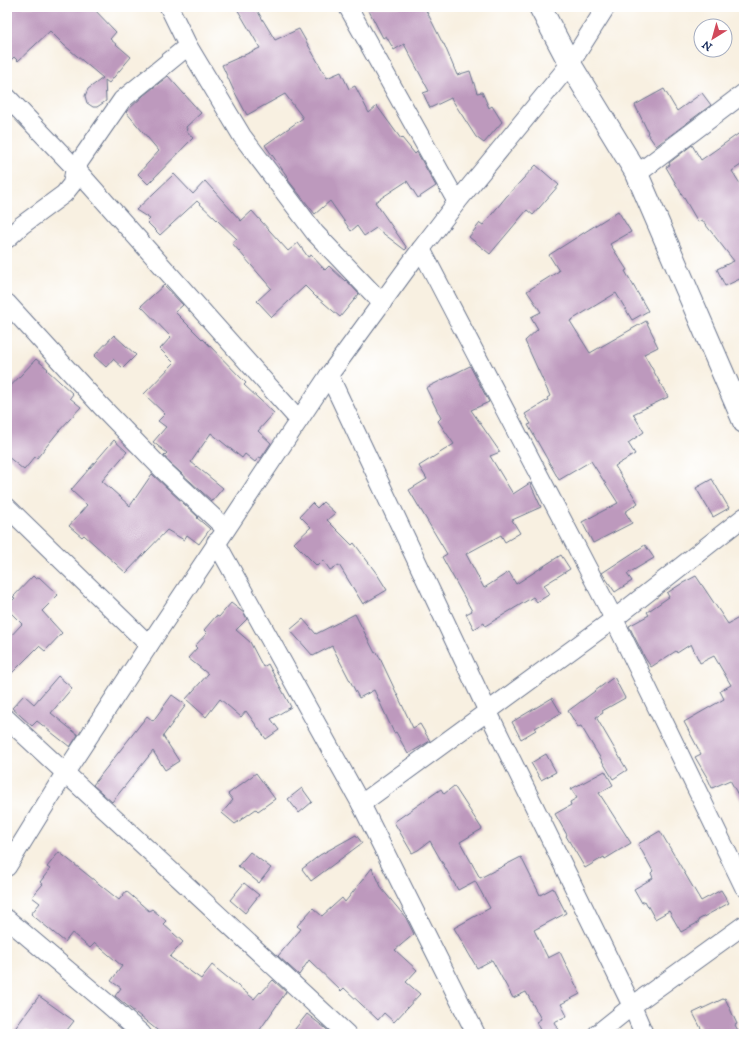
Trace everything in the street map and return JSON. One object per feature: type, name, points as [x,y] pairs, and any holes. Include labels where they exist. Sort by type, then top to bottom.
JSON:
[{"type":"main road","points":[[540,7],[570,64],[637,174],[744,422]]},
{"type":"street","points":[[169,7],[188,46],[242,136],[315,233],[382,303]]},
{"type":"street","points":[[348,7],[457,202]]},
{"type":"street","points":[[7,867],[65,773],[329,375],[457,202],[570,64],[606,7]]},
{"type":"street","points":[[7,239],[22,225],[64,194],[72,184],[75,168],[122,100],[188,46]]},
{"type":"street","points":[[637,174],[744,93]]},
{"type":"street","points":[[7,97],[75,168],[299,420]]},
{"type":"street","points":[[421,249],[614,619],[744,887]]},
{"type":"street","points":[[7,303],[221,536],[361,804],[476,1034]]},
{"type":"street","points":[[329,375],[488,712],[632,1006],[644,1034]]},
{"type":"street","points":[[7,507],[149,645]]},
{"type":"street","points":[[361,804],[614,619],[744,517]]},
{"type":"street","points":[[7,719],[347,1034]]},
{"type":"street","points":[[7,919],[142,1034]]},
{"type":"street","points":[[597,1034],[632,1006],[744,925]]},
{"type":"building","points":[[7,7],[92,7],[116,32],[110,39],[131,57],[109,83],[105,80],[106,101],[97,107],[93,107],[87,103],[85,96],[88,89],[103,78],[50,31],[18,61],[14,57],[7,64]]},
{"type":"building","points":[[236,7],[255,7],[275,40],[299,29],[327,78],[341,72],[349,89],[355,86],[369,113],[377,106],[401,139],[402,138],[415,154],[417,152],[436,186],[418,198],[407,181],[375,202],[407,248],[405,250],[376,228],[364,236],[357,226],[351,231],[330,201],[315,214],[288,180],[289,179],[265,145],[303,118],[285,94],[247,115],[222,65],[260,48]]},
{"type":"building","points":[[367,7],[424,7],[444,44],[457,75],[470,71],[477,93],[482,92],[489,108],[492,106],[502,122],[484,143],[476,137],[451,98],[430,108],[423,93],[429,91],[404,44],[394,50],[386,36],[383,38]]},
{"type":"building","points":[[168,76],[201,113],[186,127],[186,130],[193,138],[148,184],[138,174],[159,151],[126,112]]},
{"type":"building","points":[[664,89],[677,111],[702,93],[711,105],[656,146],[647,133],[648,132],[635,105]]},
{"type":"building","points":[[744,130],[744,163],[732,171],[744,190],[744,277],[725,286],[717,269],[734,261],[702,220],[698,222],[666,167],[692,145],[701,160]]},
{"type":"building","points":[[536,165],[559,185],[533,215],[527,210],[490,254],[469,237],[480,223],[483,225],[506,197]]},
{"type":"building","points":[[174,174],[193,194],[205,181],[241,221],[252,211],[288,251],[298,243],[308,257],[311,255],[325,270],[329,266],[345,281],[346,280],[359,294],[340,317],[305,286],[272,317],[257,301],[271,288],[232,243],[237,239],[197,201],[160,235],[147,222],[150,219],[136,210]]},
{"type":"building","points":[[618,211],[631,232],[610,244],[627,270],[625,271],[648,311],[632,320],[616,293],[570,321],[590,353],[646,321],[658,347],[644,354],[668,397],[633,414],[644,432],[628,443],[635,454],[615,466],[638,503],[625,512],[632,523],[593,543],[582,522],[618,503],[591,461],[559,480],[528,425],[531,424],[525,414],[548,400],[547,398],[550,396],[525,341],[538,329],[531,317],[541,312],[527,291],[559,271],[549,255]]},
{"type":"building","points":[[164,285],[183,305],[175,312],[246,383],[244,385],[274,413],[258,431],[271,443],[261,458],[259,457],[255,462],[245,454],[242,458],[211,433],[191,462],[223,488],[212,501],[170,463],[164,456],[167,453],[153,442],[166,427],[158,421],[165,414],[144,394],[174,363],[160,349],[171,337],[141,306]]},
{"type":"building","points":[[114,335],[136,355],[123,368],[113,359],[106,367],[94,356]]},
{"type":"building","points":[[36,359],[73,394],[70,398],[81,407],[37,458],[35,457],[24,470],[7,456],[7,390]]},
{"type":"building","points":[[470,366],[489,402],[471,410],[500,452],[490,456],[513,494],[530,483],[541,507],[512,520],[520,533],[505,542],[501,535],[466,554],[484,588],[509,572],[516,584],[561,555],[570,569],[544,585],[550,594],[537,602],[533,597],[485,626],[484,623],[474,629],[466,614],[472,611],[442,557],[447,554],[409,490],[427,479],[419,466],[454,444],[438,421],[441,418],[426,388]]},
{"type":"building","points":[[114,440],[127,452],[102,481],[130,506],[152,474],[210,529],[199,544],[187,535],[184,540],[167,530],[126,573],[84,535],[82,537],[69,526],[87,505],[71,490]]},
{"type":"building","points":[[712,479],[729,508],[713,517],[696,488]]},
{"type":"building","points":[[323,502],[335,513],[327,520],[352,545],[354,543],[387,590],[363,604],[339,565],[330,570],[323,560],[317,566],[294,543],[311,527],[300,516],[312,503],[317,508]]},
{"type":"building","points":[[645,545],[654,558],[627,574],[632,581],[615,592],[602,573]]},
{"type":"building","points":[[33,576],[36,579],[39,577],[58,595],[42,611],[62,633],[45,651],[39,646],[7,678],[7,640],[22,624],[7,609],[7,606],[15,598],[13,597]]},
{"type":"building","points":[[696,576],[728,624],[744,615],[744,806],[730,780],[712,788],[695,757],[701,754],[684,722],[724,699],[720,691],[731,685],[714,656],[700,663],[691,644],[677,653],[676,651],[651,667],[629,626],[649,615],[647,612],[669,597],[667,593]]},
{"type":"building","points":[[231,603],[244,613],[247,619],[236,630],[250,642],[263,667],[268,664],[291,707],[271,719],[279,730],[266,739],[246,711],[241,717],[220,699],[206,717],[186,699],[208,674],[188,658],[197,648],[195,646],[207,633],[204,630],[216,616],[219,617]]},
{"type":"building","points":[[355,614],[375,653],[377,652],[413,728],[420,724],[430,741],[408,754],[396,732],[394,733],[374,690],[359,698],[332,646],[313,656],[290,630],[303,619],[316,634]]},
{"type":"building","points":[[58,676],[72,688],[51,713],[78,735],[70,747],[37,721],[32,726],[12,708],[24,695],[34,704]]},
{"type":"building","points":[[614,677],[625,698],[602,711],[603,713],[596,717],[627,770],[613,779],[581,726],[578,727],[568,711]]},
{"type":"building","points":[[172,695],[186,705],[163,736],[179,761],[165,770],[153,751],[112,802],[93,785],[147,716],[153,721]]},
{"type":"building","points":[[552,698],[561,713],[535,728],[536,730],[521,739],[512,722]]},
{"type":"building","points":[[546,754],[556,772],[541,780],[531,763]]},
{"type":"building","points":[[605,771],[613,785],[599,793],[631,843],[605,859],[604,857],[585,868],[555,814],[571,805],[570,802],[577,798],[571,789]]},
{"type":"building","points":[[256,773],[275,799],[258,811],[256,809],[235,824],[222,813],[233,800],[228,794]]},
{"type":"building","points":[[454,786],[482,829],[460,842],[480,878],[521,857],[540,895],[553,888],[566,913],[534,930],[548,958],[560,952],[580,994],[561,1004],[567,1016],[554,1022],[560,1034],[542,1034],[536,1022],[541,1019],[526,992],[513,998],[492,960],[477,968],[454,928],[490,908],[475,881],[458,890],[430,841],[412,853],[394,822],[441,789],[444,794]]},
{"type":"building","points":[[302,788],[312,802],[299,813],[288,799]]},
{"type":"building","points":[[660,831],[701,901],[721,890],[729,903],[698,920],[699,922],[681,932],[669,911],[655,919],[645,901],[642,903],[634,889],[653,878],[651,873],[653,871],[638,844]]},
{"type":"building","points":[[356,835],[362,843],[311,881],[302,869],[320,855]]},
{"type":"building","points":[[59,852],[119,900],[126,891],[149,911],[152,909],[166,921],[163,924],[183,942],[170,957],[201,979],[212,965],[254,999],[273,980],[286,992],[257,1034],[162,1034],[115,996],[121,988],[111,981],[122,966],[95,943],[90,948],[72,933],[65,942],[31,914],[40,903],[32,897],[43,884],[40,882],[50,869],[47,867]]},
{"type":"building","points":[[250,852],[271,868],[259,883],[238,866]]},
{"type":"building","points":[[372,868],[382,889],[406,918],[414,934],[395,950],[417,970],[406,982],[420,994],[394,1022],[384,1013],[378,1020],[344,988],[341,991],[309,960],[299,975],[278,956],[301,929],[297,926],[313,908],[322,916],[342,898],[345,902]]},
{"type":"building","points":[[244,883],[259,895],[245,913],[230,900]]},
{"type":"building","points":[[39,996],[74,1021],[64,1034],[11,1034]]},
{"type":"building","points":[[725,998],[740,1034],[704,1034],[693,1013]]},
{"type":"building","points":[[307,1014],[325,1028],[332,1034],[291,1034]]}]
